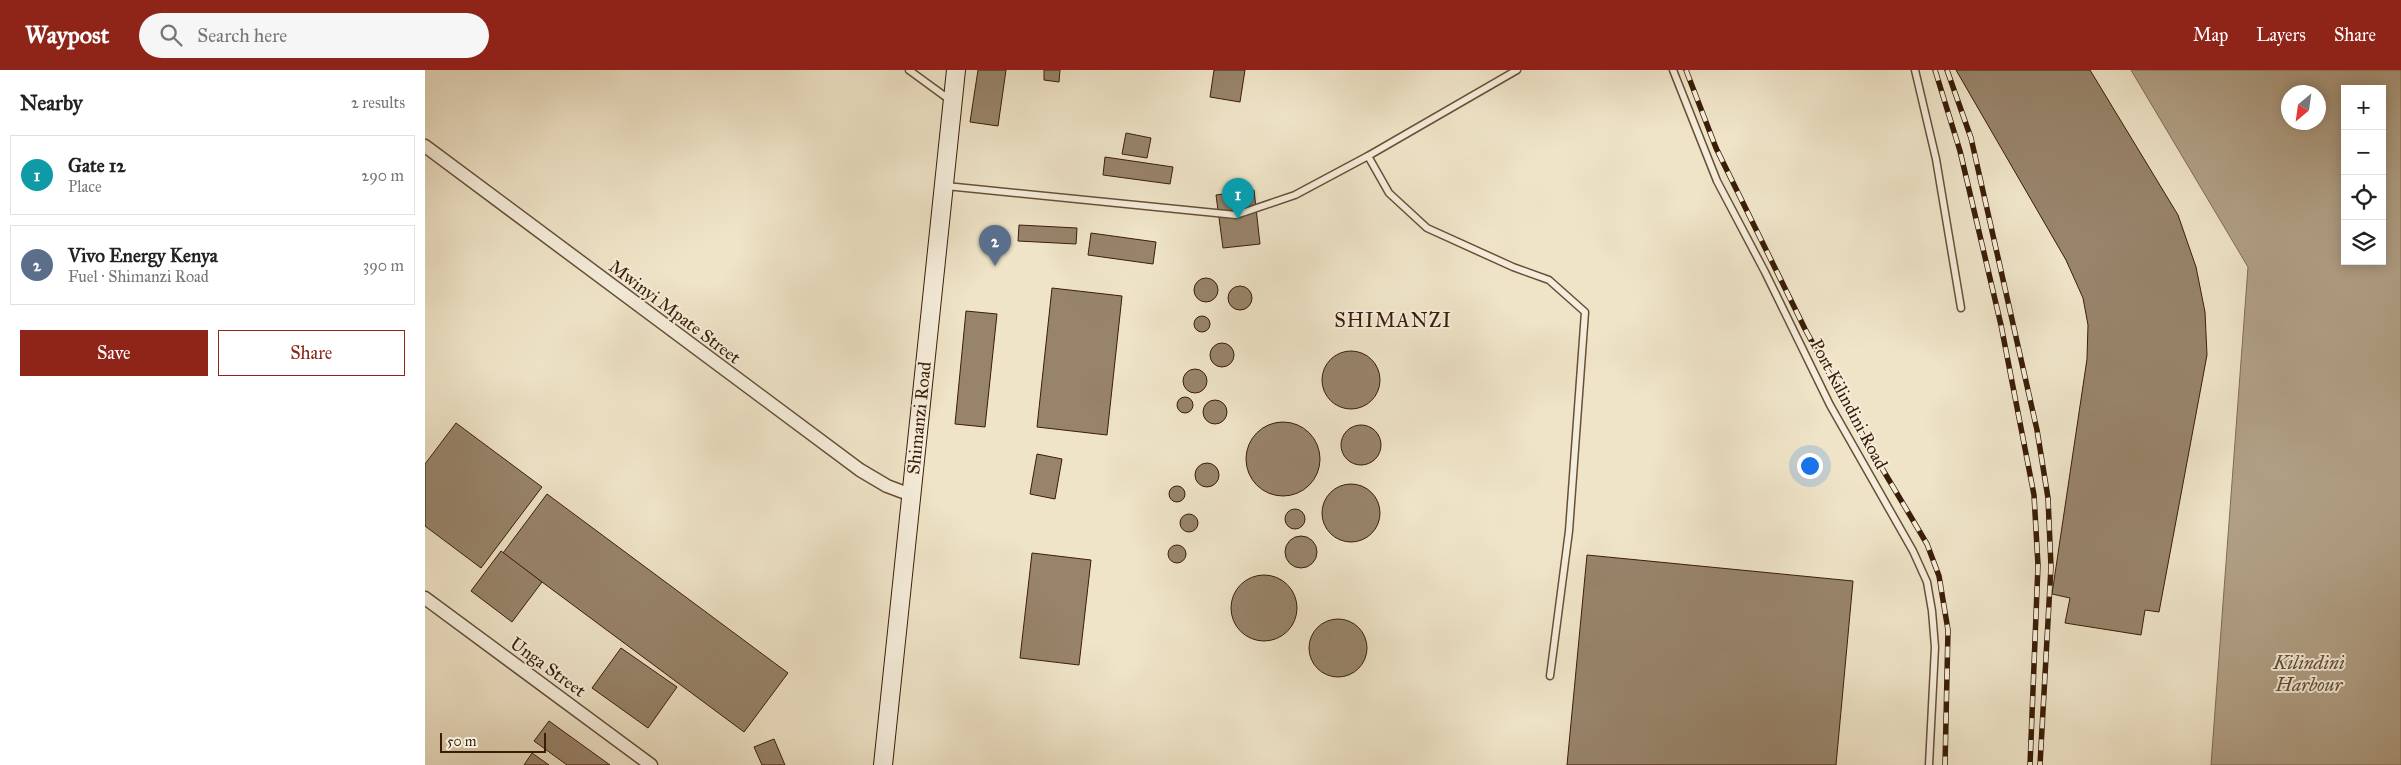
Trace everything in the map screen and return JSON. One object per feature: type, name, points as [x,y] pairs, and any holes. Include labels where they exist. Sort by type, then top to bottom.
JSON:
[{"type":"main road","name":"Shimanzi Road","points":[[883,765],[956,70]]},
{"type":"street","name":"Mwinyi Mpate Street","points":[[425,146],[860,470],[887,486],[911,495]]},
{"type":"street","name":"Unga Street","points":[[425,598],[651,765]]},
{"type":"lane","points":[[909,70],[953,102]]},
{"type":"lane","points":[[944,186],[1236,215],[1295,195],[1368,156],[1517,70]]},
{"type":"lane","name":"Port Kilindini Road","points":[[1673,70],[1717,181],[1765,272],[1830,405],[1913,551],[1927,582],[1935,647],[1929,765]]},
{"type":"lane","points":[[1915,70],[1936,159],[1961,308]]},
{"type":"lane","points":[[1368,156],[1389,193],[1427,228],[1513,267],[1549,280],[1585,312],[1569,531],[1550,676]]},
{"type":"water","name":"Kilindini Harbour","points":[[2131,70],[2401,70],[2401,765],[2211,765],[2248,267]]},
{"type":"building","points":[[978,70],[1006,70],[998,126],[970,122]]},
{"type":"building","points":[[1044,70],[1060,70],[1059,82],[1044,80]]},
{"type":"building","points":[[1214,70],[1245,70],[1240,102],[1210,97]]},
{"type":"building","points":[[1956,70],[2090,70],[2178,215],[2196,267],[2205,312],[2207,355],[2159,612],[2145,610],[2141,635],[2065,623],[2070,598],[2052,594],[2087,359],[2088,325],[2083,298],[2066,260]]},
{"type":"building","points":[[1126,133],[1151,138],[1147,158],[1122,154]]},
{"type":"building","points":[[1105,157],[1173,167],[1170,184],[1103,175]]},
{"type":"building","points":[[1254,190],[1260,244],[1223,248],[1216,195]]},
{"type":"building","points":[[1019,225],[1077,228],[1076,244],[1018,241]]},
{"type":"building","points":[[1091,233],[1156,242],[1153,264],[1088,255]]},
{"type":"building","points":[[1206,278],[1211,279],[1217,285],[1217,295],[1211,301],[1206,302],[1201,301],[1195,295],[1194,290],[1195,285],[1201,279]]},
{"type":"building","points":[[1240,286],[1245,287],[1251,293],[1251,303],[1245,309],[1240,310],[1235,309],[1229,303],[1228,298],[1229,293],[1235,287]]},
{"type":"building","points":[[1052,288],[1122,296],[1107,435],[1037,427]]},
{"type":"building","points":[[966,311],[997,314],[985,427],[955,424]]},
{"type":"building","points":[[1202,316],[1210,324],[1202,332],[1194,324]]},
{"type":"building","points":[[1222,343],[1227,344],[1233,350],[1233,360],[1227,366],[1222,367],[1217,366],[1211,360],[1210,355],[1211,350],[1217,344]]},
{"type":"building","points":[[1351,351],[1362,353],[1372,359],[1378,369],[1380,380],[1378,391],[1372,401],[1362,407],[1351,409],[1340,407],[1330,401],[1324,391],[1322,380],[1324,369],[1330,359],[1340,353]]},
{"type":"building","points":[[1195,369],[1200,370],[1206,376],[1206,386],[1200,392],[1195,393],[1190,392],[1184,386],[1183,381],[1184,376],[1190,370]]},
{"type":"building","points":[[1182,397],[1188,397],[1193,402],[1191,411],[1182,413],[1177,408],[1177,402]]},
{"type":"building","points":[[1215,400],[1220,401],[1226,407],[1226,417],[1220,423],[1215,424],[1210,423],[1204,417],[1203,412],[1204,407],[1210,401]]},
{"type":"building","points":[[1283,422],[1297,425],[1309,433],[1317,445],[1320,459],[1317,473],[1309,485],[1297,493],[1283,496],[1269,493],[1257,485],[1249,473],[1246,459],[1249,445],[1257,433],[1269,425]]},
{"type":"building","points":[[456,423],[542,487],[481,568],[425,526],[425,464]]},
{"type":"building","points":[[1361,425],[1375,431],[1381,445],[1375,459],[1361,465],[1347,459],[1341,445],[1347,431]]},
{"type":"building","points":[[1037,454],[1062,459],[1055,499],[1030,494]]},
{"type":"building","points":[[1207,463],[1212,464],[1218,470],[1218,480],[1212,486],[1207,487],[1202,486],[1196,480],[1195,475],[1196,470],[1202,464]]},
{"type":"building","points":[[1351,484],[1362,486],[1372,492],[1378,502],[1380,513],[1378,524],[1372,534],[1362,540],[1351,542],[1340,540],[1330,534],[1324,524],[1322,513],[1324,502],[1330,492],[1340,486]]},
{"type":"building","points":[[1174,486],[1180,486],[1185,491],[1183,500],[1174,502],[1169,497],[1169,491]]},
{"type":"building","points":[[547,494],[788,673],[744,732],[503,553]]},
{"type":"building","points":[[1291,509],[1299,509],[1305,515],[1305,523],[1299,529],[1291,529],[1285,523],[1285,515]]},
{"type":"building","points":[[1185,514],[1193,514],[1198,519],[1196,530],[1185,532],[1180,527],[1180,519]]},
{"type":"building","points":[[1301,536],[1312,541],[1317,552],[1312,563],[1301,568],[1290,563],[1285,552],[1290,541]]},
{"type":"building","points":[[1173,545],[1181,545],[1186,550],[1184,561],[1173,563],[1168,558],[1168,550]]},
{"type":"building","points":[[501,551],[542,582],[512,622],[471,591]]},
{"type":"building","points":[[1032,553],[1091,560],[1079,665],[1020,658]]},
{"type":"building","points":[[1587,555],[1853,581],[1836,765],[1567,765]]},
{"type":"building","points":[[1264,575],[1277,578],[1287,585],[1294,595],[1297,608],[1294,621],[1287,631],[1277,638],[1264,641],[1251,638],[1241,631],[1234,621],[1231,608],[1234,595],[1241,585],[1251,578]]},
{"type":"building","points":[[1338,619],[1349,621],[1362,632],[1367,648],[1365,659],[1354,672],[1338,677],[1327,675],[1314,664],[1309,648],[1311,637],[1322,624]]},
{"type":"building","points":[[621,648],[677,687],[648,728],[592,688]]},
{"type":"building","points":[[549,721],[610,765],[567,765],[534,741]]},
{"type":"building","points":[[774,739],[785,765],[762,765],[754,747]]},
{"type":"building","points":[[532,753],[549,765],[524,765]]},
{"type":"railway","points":[[1686,70],[1716,148],[1805,329],[1867,443],[1927,544],[1939,576],[1948,630],[1945,765]]},
{"type":"railway","points":[[1935,70],[1960,151],[2001,325],[2034,495],[2038,565],[2030,765]]},
{"type":"railway","points":[[1947,70],[1971,138],[2037,430],[2048,498],[2051,567],[2040,765]]},
{"type":"place","name":"Gate 12","points":[[1238,219]]},
{"type":"place","name":"Vivo Energy Kenya","points":[[995,266]]},
{"type":"district","name":"SHIMANZI","points":[[1393,320]]}]
